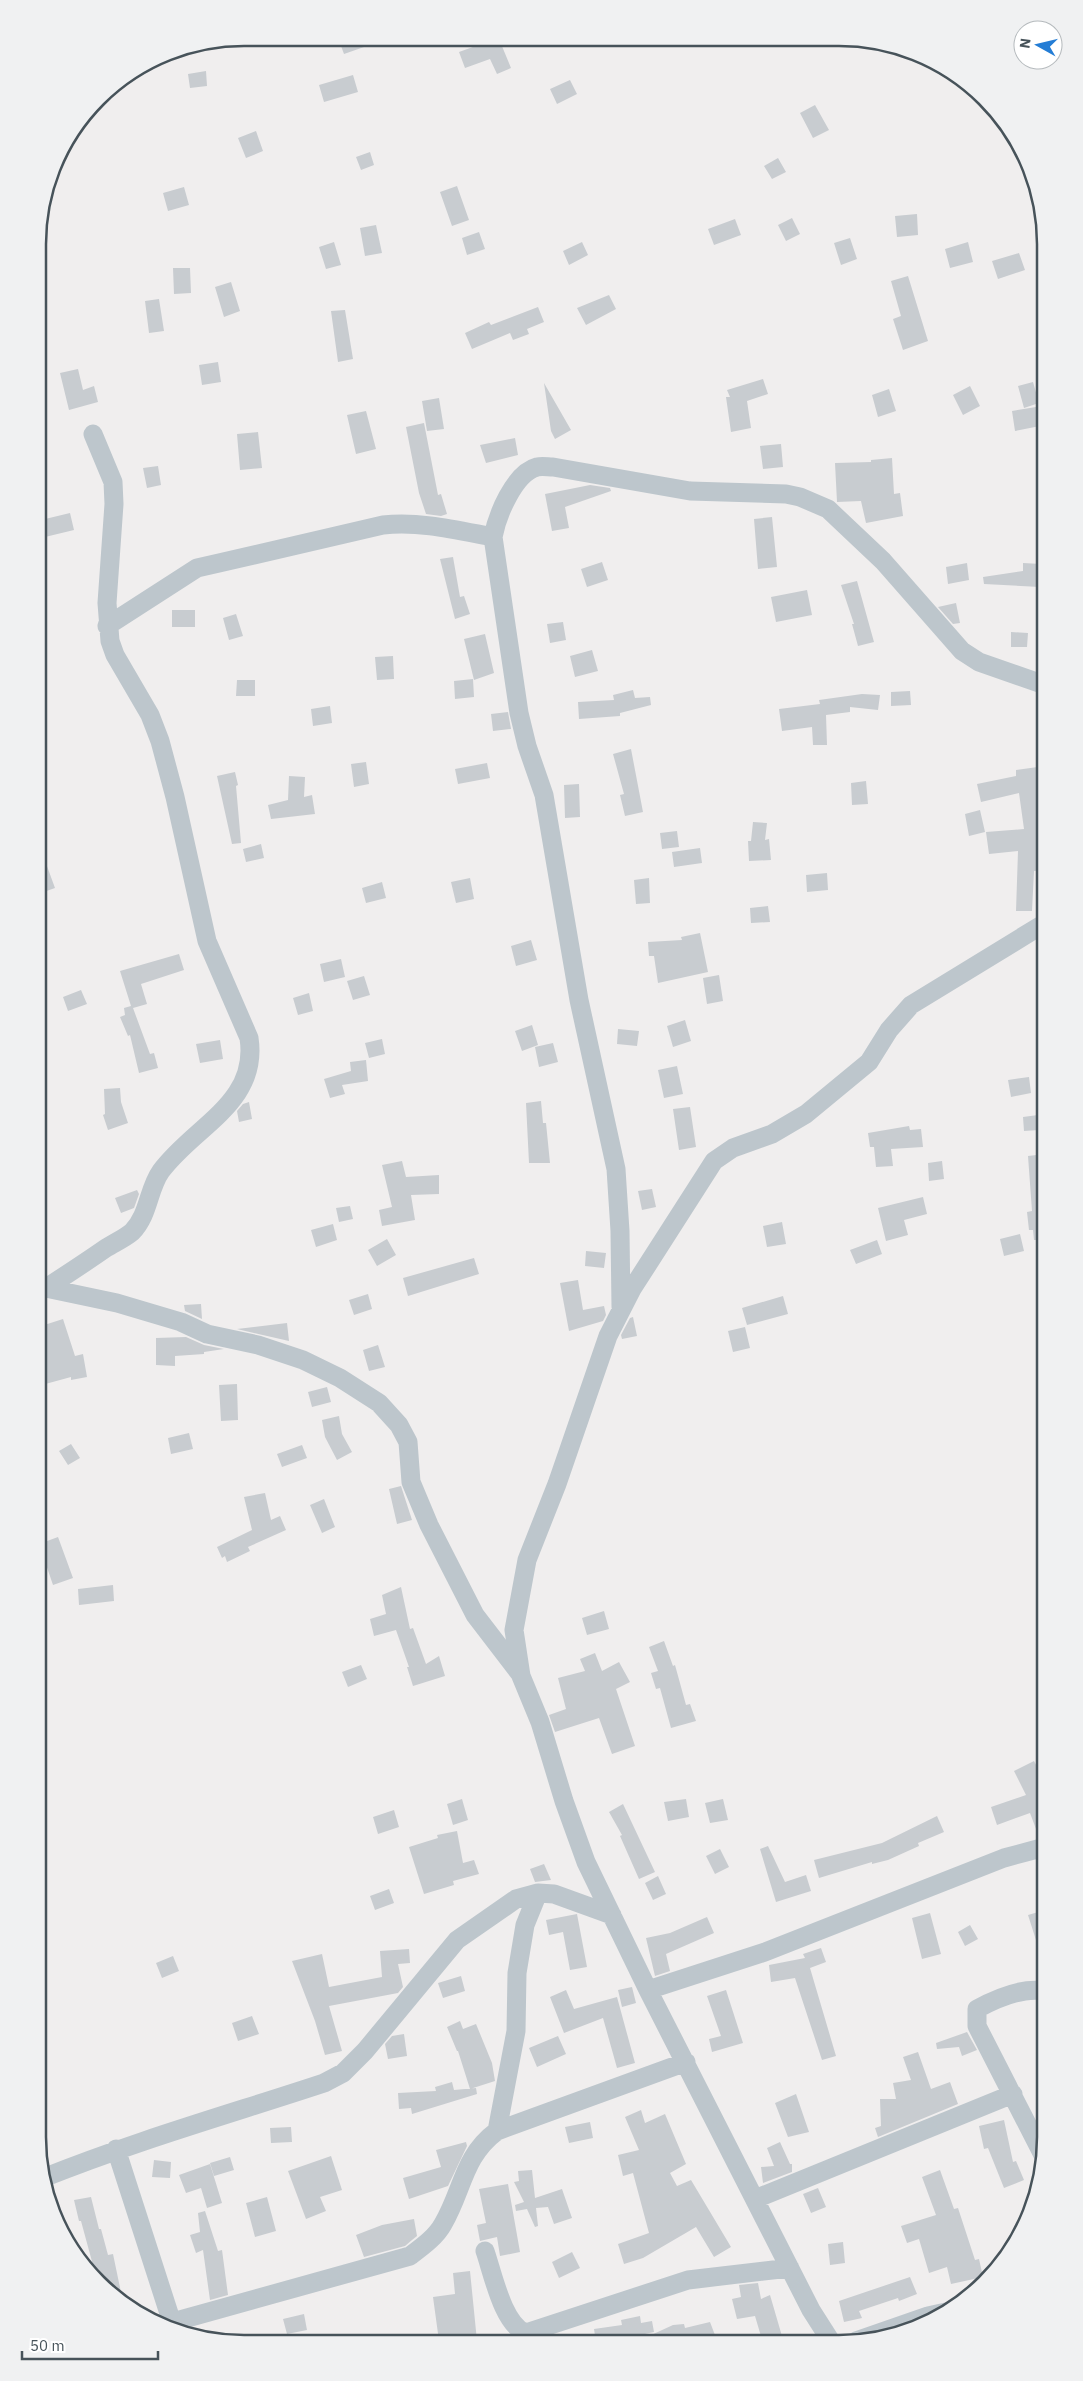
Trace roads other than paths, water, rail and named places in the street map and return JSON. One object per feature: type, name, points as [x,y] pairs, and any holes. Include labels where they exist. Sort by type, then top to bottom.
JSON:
[{"type":"street","points":[[46,1285],[132,1231],[147,1206],[154,1184],[161,1171],[226,1108],[247,1076],[252,1054],[249,1038],[207,940],[160,742],[150,716],[115,655],[107,626],[114,504],[113,482],[93,434]]},
{"type":"street","points":[[621,1311],[620,1231],[616,1169],[579,1000],[544,795],[527,746],[519,713],[493,537],[498,516],[510,494],[524,476],[536,467],[553,467],[690,491],[786,494],[800,497],[828,509],[876,554],[962,650],[980,662],[1037,682]]},
{"type":"street","points":[[107,626],[197,568],[219,562],[392,524],[430,525],[493,537]]},
{"type":"street","points":[[826,2335],[811,2310],[648,1990],[586,1862],[564,1801],[540,1722],[521,1676],[514,1630],[527,1560],[557,1484],[608,1336],[632,1289],[714,1161],[733,1148],[772,1134],[806,1114],[869,1062],[889,1030],[911,1005],[1037,928]]},
{"type":"street","points":[[46,1288],[116,1303],[182,1322],[207,1334],[258,1344],[303,1360],[340,1378],[380,1404],[399,1425],[408,1442],[411,1482],[429,1525],[475,1615],[521,1676]]},
{"type":"street","points":[[648,1990],[765,1952],[1004,1858],[1037,1849]]},
{"type":"street","points":[[50,2175],[116,2149],[182,2130],[324,2082],[343,2072],[365,2051],[457,1940],[516,1899],[538,1892],[554,1894],[612,1915]]},
{"type":"street","points":[[497,2131],[516,2031],[517,1974],[525,1925],[538,1892]]},
{"type":"street","points":[[1037,1989],[998,1998],[977,2009],[977,2026],[1037,2142]]},
{"type":"street","points":[[179,2323],[410,2256],[427,2242],[443,2224],[472,2158],[483,2141],[497,2131],[686,2062]]},
{"type":"street","points":[[755,2199],[1012,2094]]},
{"type":"street","points":[[116,2149],[168,2320]]},
{"type":"street","points":[[486,2251],[507,2314],[517,2330],[526,2333],[688,2280],[790,2268]]}]
